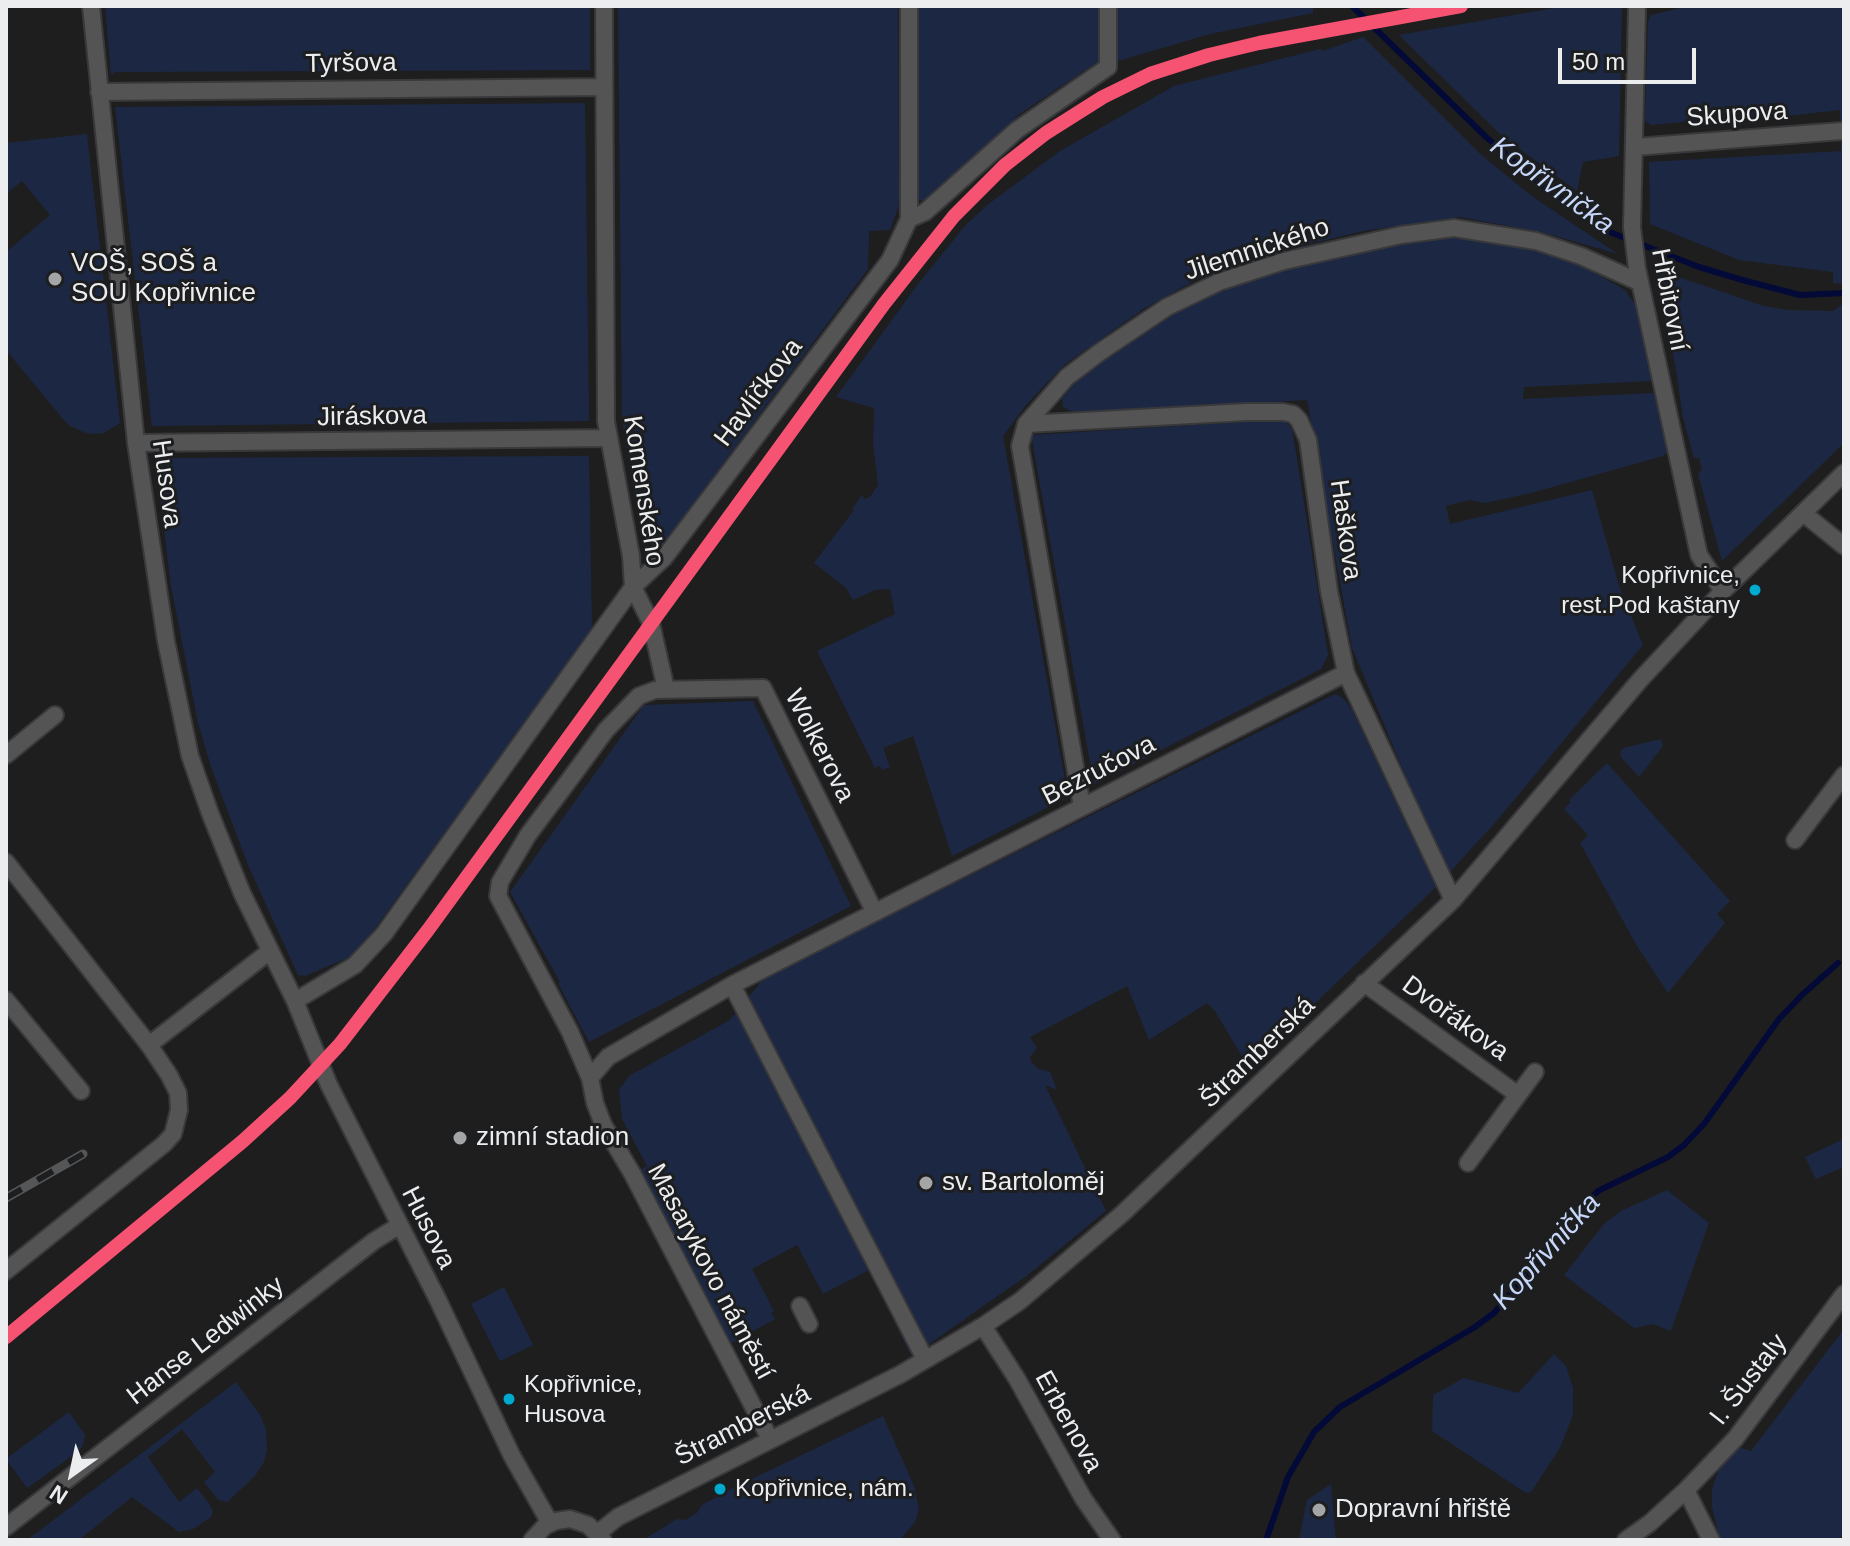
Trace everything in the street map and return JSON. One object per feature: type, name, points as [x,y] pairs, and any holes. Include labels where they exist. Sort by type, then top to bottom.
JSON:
[{"type":"street","name":"Husova","points":[[91,6],[136,443],[164,631],[190,756],[242,893],[295,1001],[329,1085],[512,1456],[550,1523]]},
{"type":"street","name":"Komenského","points":[[295,1001],[355,965],[384,935],[633,587],[631,556],[606,421],[604,6]]},
{"type":"street","name":"Havlíčkova","points":[[633,587],[664,558],[890,260],[909,219],[909,6]]},
{"type":"street","points":[[909,219],[925,212],[1017,130],[1108,67],[1108,6]]},
{"type":"street","name":"Hřbitovní","points":[[1637,6],[1632,227],[1639,282],[1699,555],[1723,591]]},
{"type":"street","name":"Tyršova","points":[[99,92],[603,87]]},
{"type":"street","name":"Skupova","points":[[1635,147],[1842,131]]},
{"type":"street","name":"Jilemnického","points":[[1026,424],[1067,377],[1167,307],[1219,282],[1284,261],[1361,243],[1454,228],[1476,230],[1536,241],[1581,256],[1639,282]]},
{"type":"street","name":"Haškova","points":[[1026,424],[1247,412],[1293,414],[1304,428],[1308,440],[1329,591],[1346,673],[1453,900]]},
{"type":"street","points":[[1026,424],[1020,446],[1082,807]]},
{"type":"street","name":"Jiráskova","points":[[136,443],[609,438]]},
{"type":"street","name":"Štramberská","points":[[600,1537],[618,1517],[901,1374],[983,1326],[1020,1301],[1122,1214],[1453,900],[1640,680],[1723,591],[1844,473]]},
{"type":"street","points":[[1803,513],[1844,546]]},
{"type":"street","points":[[633,587],[651,623],[666,689]]},
{"type":"street","name":"Bezručova","points":[[874,911],[1346,673]]},
{"type":"street","name":"Wolkerova","points":[[590,1078],[570,1032],[498,896],[500,882],[508,866],[606,730],[639,696],[666,689],[763,688],[874,911]]},
{"type":"street","points":[[6,755],[55,715]]},
{"type":"street","points":[[1795,840],[1844,775]]},
{"type":"street","points":[[6,862],[149,1045],[178,1093],[179,1110],[173,1134],[164,1144],[6,1271]]},
{"type":"street","points":[[590,1078],[608,1057],[732,985],[874,911]]},
{"type":"street","points":[[149,1045],[270,951]]},
{"type":"street","name":"Dvořákova","points":[[1364,983],[1518,1095]]},
{"type":"street","points":[[732,985],[925,1359]]},
{"type":"street","points":[[6,1000],[81,1091]]},
{"type":"street","name":"Dvořákova","points":[[1468,1163],[1535,1072]]},
{"type":"street","name":"Masarykovo náměstí","points":[[590,1078],[603,1124],[633,1175],[770,1439]]},
{"type":"street","name":"Hanse Ledwinky","points":[[6,1527],[374,1241],[400,1225]]},
{"type":"street","name":"I. Šustaly","points":[[1626,1540],[1686,1490],[1735,1439],[1844,1294]]},
{"type":"street","points":[[797,1301],[809,1324]]},
{"type":"street","name":"Erbenova","points":[[983,1326],[1017,1379],[1083,1498],[1112,1540]]},
{"type":"street","points":[[1686,1490],[1711,1540]]},
{"type":"street","points":[[532,1540],[550,1523],[563,1519],[576,1520],[600,1537]]},
{"type":"shaded area","points":[[105,6],[590,6],[590,70],[115,72],[111,75]]},
{"type":"shaded area","points":[[618,6],[898,6],[899,205],[890,230],[869,231],[868,269],[660,548],[643,541],[622,420]]},
{"type":"shaded area","points":[[916,6],[1099,6],[1099,61],[1018,115],[927,200],[922,201],[917,198]]},
{"type":"shaded area","points":[[1118,6],[1307,6],[1313,8],[1313,13],[1210,34],[1118,61]]},
{"type":"shaded area","points":[[1566,6],[1622,6],[1619,156],[1583,162],[1577,191],[1502,136],[1399,35]]},
{"type":"shaded area","points":[[1689,6],[1844,6],[1844,284],[1833,283],[1833,272],[1739,260],[1650,224],[1649,162],[1841,151],[1840,110],[1715,124],[1714,119],[1651,125],[1645,121],[1648,22],[1651,15]]},
{"type":"shaded area","points":[[1363,37],[1478,152],[1533,197],[1618,254],[1541,232],[1460,217],[1363,231],[1250,258],[1205,275],[1145,308],[1064,365],[1026,405],[1003,436],[1068,797],[952,856],[913,736],[883,748],[890,767],[882,770],[880,766],[875,768],[817,651],[895,614],[890,589],[875,590],[853,600],[846,588],[814,563],[862,495],[864,499],[870,497],[878,485],[873,443],[874,408],[836,397],[918,284],[964,227],[986,206],[1060,151],[1174,86],[1320,49],[1323,51]]},
{"type":"shaded area","points":[[585,103],[589,421],[152,426],[115,107]]},
{"type":"shaded area","points":[[87,134],[120,423],[104,433],[89,434],[70,426],[63,419],[6,350],[6,252],[50,215],[22,181],[6,194],[6,143]]},
{"type":"shaded area","points":[[1446,237],[1515,245],[1548,254],[1581,265],[1625,290],[1636,306],[1652,381],[1524,387],[1523,399],[1654,393],[1668,451],[1663,456],[1531,493],[1485,503],[1469,500],[1446,506],[1450,524],[1592,490],[1619,586],[1643,645],[1494,824],[1447,875],[1352,648],[1307,400],[1075,413],[1063,407],[1062,399],[1079,378],[1114,351],[1175,311],[1222,288],[1278,270],[1406,242]]},
{"type":"shaded area","points":[[1655,269],[1764,306],[1833,311],[1844,303],[1844,443],[1722,561],[1698,474],[1702,470],[1699,458],[1694,458],[1683,418]]},
{"type":"shaded area","points":[[1277,420],[1292,428],[1328,655],[1321,669],[1094,784],[1031,435]]},
{"type":"shaded area","points":[[589,456],[592,630],[363,945],[352,956],[305,976],[298,975],[248,865],[198,723],[171,586],[155,458]]},
{"type":"shaded area","points":[[1335,694],[1351,708],[1436,887],[1252,1064],[1243,1058],[1207,1003],[1149,1040],[1127,986],[1030,1037],[1037,1048],[1030,1057],[1031,1062],[1038,1069],[1050,1072],[1057,1090],[1045,1085],[1106,1211],[1029,1274],[929,1344],[911,1355],[869,1270],[823,1294],[797,1245],[752,1269],[774,1311],[771,1313],[775,1319],[731,1343],[640,1170],[647,1166],[622,1119],[619,1090],[629,1076],[730,1020],[764,978]]},
{"type":"shaded area","points":[[753,701],[851,906],[589,1042],[510,892],[644,705]]},
{"type":"shaded area","points":[[1661,739],[1663,746],[1639,777],[1620,752],[1623,748]]},
{"type":"shaded area","points":[[1607,763],[1730,901],[1717,914],[1725,923],[1668,993],[1637,946],[1580,843],[1588,835],[1564,809],[1571,802],[1569,800]]},
{"type":"shaded area","points":[[1844,1139],[1844,1167],[1816,1179],[1805,1157]]},
{"type":"shaded area","points":[[1667,1190],[1709,1223],[1671,1331],[1653,1324],[1634,1328],[1564,1275],[1604,1224],[1621,1211]]},
{"type":"shaded area","points":[[504,1287],[533,1345],[500,1361],[471,1304]]},
{"type":"shaded area","points":[[1844,1329],[1844,1531],[1840,1540],[1720,1540],[1712,1507],[1712,1489],[1719,1469],[1738,1447],[1751,1451]]},
{"type":"shaded area","points":[[1554,1354],[1566,1366],[1573,1388],[1573,1415],[1560,1448],[1531,1492],[1526,1493],[1432,1431],[1433,1395],[1464,1378],[1518,1393]]},
{"type":"shaded area","points":[[236,1382],[260,1415],[266,1429],[267,1450],[255,1476],[227,1502],[218,1500],[204,1482],[215,1472],[182,1429],[148,1457],[179,1502],[197,1488],[213,1511],[211,1517],[193,1529],[179,1532],[132,1497],[79,1540],[27,1540]]},
{"type":"shaded area","points":[[69,1412],[85,1435],[83,1445],[27,1488],[6,1459]]},
{"type":"shaded area","points":[[883,1416],[914,1486],[919,1509],[915,1522],[900,1540],[643,1540],[677,1519],[686,1520],[697,1513],[702,1505],[729,1490]]},
{"type":"shaded area","name":"Dopravní hřiště","points":[[1331,1484],[1336,1540],[1299,1540],[1307,1500]]},
{"type":"waterway","name":"Kopřivnička","points":[[1352,6],[1485,136],[1539,183],[1612,233],[1699,267],[1800,295],[1844,293]]},
{"type":"waterway","name":"Kopřivnička","points":[[1266,1540],[1288,1477],[1314,1432],[1340,1407],[1494,1313],[1535,1265],[1568,1219],[1598,1191],[1668,1157],[1684,1145],[1704,1124],[1779,1019],[1838,963]]},
{"type":"railway","points":[[6,1198],[83,1154]]},
{"type":"transit line","points":[[6,1337],[243,1141],[290,1098],[340,1044],[428,930],[884,304],[954,216],[1005,165],[1046,133],[1103,97],[1150,74],[1259,43],[1461,6]]},
{"type":"place","name":"VOŠ, SOŠ a SOU Kopřivnice","points":[[55,279]]},
{"type":"place","name":"Kopřivnice, rest.Pod kaštany","points":[[1755,590]]},
{"type":"place","name":"zimní stadion","points":[[460,1138]]},
{"type":"place","name":"sv. Bartoloměj","points":[[926,1183]]},
{"type":"place","name":"Kopřivnice, Husova","points":[[509,1399]]},
{"type":"place","name":"Kopřivnice, nám.","points":[[720,1489]]},
{"type":"place","name":"Dopravní hřiště","points":[[1319,1510]]}]
